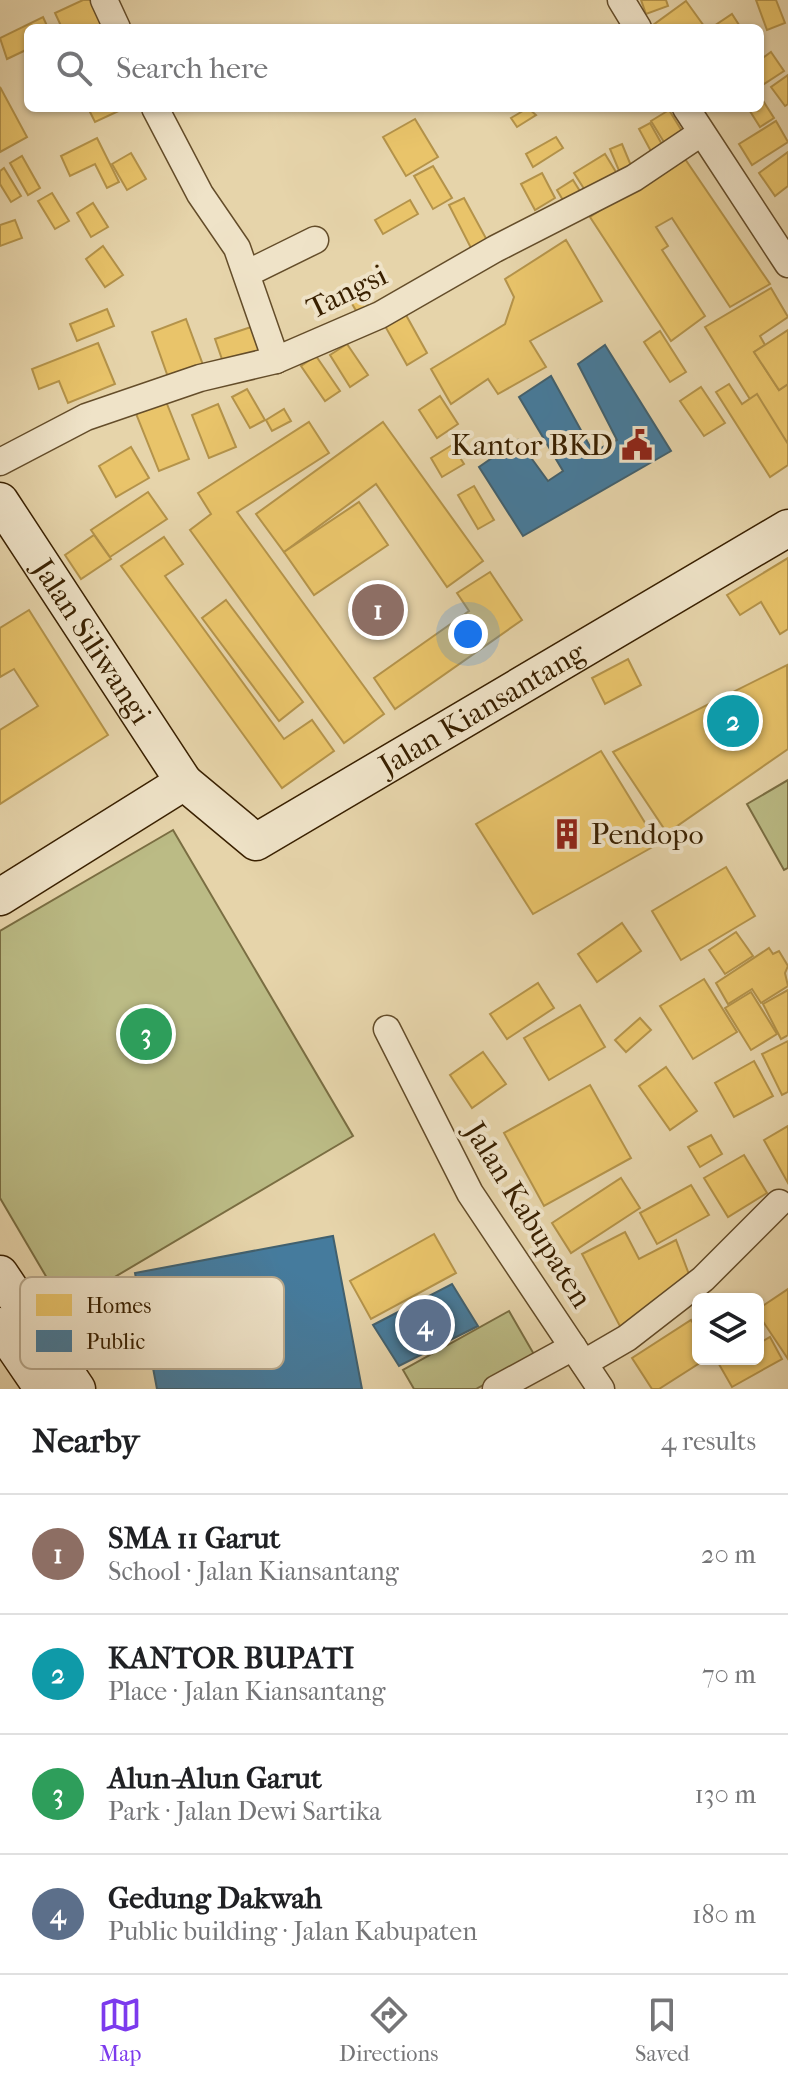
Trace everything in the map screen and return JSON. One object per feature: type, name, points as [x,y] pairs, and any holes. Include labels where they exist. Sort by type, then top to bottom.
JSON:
[{"type":"street","points":[[104,0],[115,24]]},
{"type":"street","points":[[621,0],[636,24]]},
{"type":"street","points":[[157,112],[200,194],[237,248],[276,360]]},
{"type":"street","points":[[688,112],[788,264]]},
{"type":"street","name":"Tangsi","points":[[0,462],[86,417],[200,378],[276,360],[380,315],[495,249],[634,178],[701,133]]},
{"type":"street","points":[[248,273],[315,240]]},
{"type":"street","name":"Jalan Siliwangi","points":[[0,501],[184,782]]},
{"type":"street","name":"Jalan Kiansantang","points":[[184,782],[256,842],[788,528]]},
{"type":"street","points":[[0,897],[184,782]]},
{"type":"street","name":"Jalan Kabupaten","points":[[387,1029],[470,1193],[601,1389]]},
{"type":"street","points":[[496,1389],[627,1338],[703,1279],[779,1203]]},
{"type":"street","points":[[0,1274],[20,1304]]},
{"type":"street","points":[[0,1326],[20,1355]]},
{"type":"street","points":[[29,1369],[43,1389]]},
{"type":"street","points":[[64,1369],[77,1389]]},
{"type":"green space","points":[[788,780],[788,868],[784,870],[747,804]]},
{"type":"green space","points":[[173,830],[353,1136],[115,1277],[46,1277],[0,1198],[0,931]]},
{"type":"green space","points":[[509,1311],[535,1356],[476,1389],[414,1389],[403,1370]]},
{"type":"building: Homes","points":[[83,0],[93,0],[105,24],[60,24],[55,13]]},
{"type":"building: Homes","points":[[641,0],[666,0],[668,6],[646,14]]},
{"type":"building: Homes","points":[[756,0],[776,0],[785,23],[767,30]]},
{"type":"building: Homes","points":[[686,1],[703,24],[654,24]]},
{"type":"building: Homes","points":[[732,14],[738,24],[717,24]]},
{"type":"building: Homes","points":[[43,17],[46,24],[29,24]]},
{"type":"building: Homes","points":[[24,26],[24,51],[7,59],[0,38]]},
{"type":"building: Homes","points":[[771,52],[784,71],[764,84],[764,57]]},
{"type":"building: Homes","points":[[788,75],[788,104],[785,106],[771,87]]},
{"type":"building: Homes","points":[[0,87],[27,137],[0,152]]},
{"type":"building: Homes","points":[[764,102],[774,118],[760,127],[751,112],[764,112]]},
{"type":"building: Homes","points":[[90,112],[116,112],[95,122]]},
{"type":"building: Homes","points":[[521,112],[536,115],[517,127],[511,118]]},
{"type":"building: Homes","points":[[670,112],[685,136],[667,147],[651,121]]},
{"type":"building: Homes","points":[[415,119],[438,157],[406,176],[383,137]]},
{"type":"building: Homes","points":[[776,121],[788,142],[752,165],[739,144]]},
{"type":"building: Homes","points":[[650,123],[664,148],[653,155],[639,129]]},
{"type":"building: Homes","points":[[556,137],[563,148],[533,167],[526,154]]},
{"type":"building: Homes","points":[[97,138],[119,182],[107,188],[95,164],[70,176],[61,156]]},
{"type":"building: Homes","points":[[622,144],[632,168],[620,173],[610,149]]},
{"type":"building: Homes","points":[[788,152],[788,186],[775,196],[759,173]]},
{"type":"building: Homes","points":[[131,153],[146,179],[127,190],[112,164]]},
{"type":"building: Homes","points":[[605,154],[619,177],[588,195],[574,173]]},
{"type":"building: Homes","points":[[22,156],[40,188],[28,195],[10,163]]},
{"type":"building: Homes","points":[[683,156],[770,284],[730,307],[672,218],[656,227],[668,246],[662,250],[705,316],[671,341],[590,217]]},
{"type":"building: Homes","points":[[433,166],[452,198],[433,209],[414,176]]},
{"type":"building: Homes","points":[[4,168],[21,196],[11,202],[0,184],[0,171]]},
{"type":"building: Homes","points":[[542,173],[555,198],[535,210],[521,184]]},
{"type":"building: Homes","points":[[573,180],[583,196],[567,207],[557,190]]},
{"type":"building: Homes","points":[[52,193],[69,221],[55,229],[38,201]]},
{"type":"building: Homes","points":[[464,198],[488,242],[472,250],[449,205]]},
{"type":"building: Homes","points":[[410,200],[418,214],[383,234],[375,220]]},
{"type":"building: Homes","points":[[93,203],[108,227],[91,237],[77,213]]},
{"type":"building: Homes","points":[[15,220],[22,238],[0,246],[0,225]]},
{"type":"building: Homes","points":[[566,240],[602,301],[530,341],[546,367],[498,394],[488,379],[451,404],[431,369],[505,324],[514,297],[505,279]]},
{"type":"building: Homes","points":[[103,246],[123,275],[105,287],[86,259]]},
{"type":"building: Homes","points":[[771,288],[788,317],[760,336],[765,345],[754,352],[779,390],[788,384],[788,460],[705,327]]},
{"type":"building: Homes","points":[[360,291],[369,307],[358,314],[348,297]]},
{"type":"building: Homes","points":[[107,309],[114,326],[77,341],[70,324]]},
{"type":"building: Homes","points":[[406,315],[427,353],[407,365],[385,326]]},
{"type":"building: Homes","points":[[186,319],[203,365],[168,377],[152,332]]},
{"type":"building: Homes","points":[[254,326],[263,352],[224,365],[215,339]]},
{"type":"building: Homes","points":[[788,330],[788,384],[779,390],[754,352]]},
{"type":"building: Homes","points":[[660,331],[686,372],[670,382],[644,342]]},
{"type":"building: Homes","points":[[98,343],[115,384],[68,403],[59,381],[39,389],[32,369]]},
{"type":"building: Homes","points":[[347,344],[368,375],[350,387],[330,355]]},
{"type":"building: Homes","points":[[316,356],[340,391],[325,401],[301,366]]},
{"type":"building: Homes","points":[[729,384],[742,404],[757,394],[788,444],[788,465],[770,477],[716,392]]},
{"type":"building: Homes","points":[[701,387],[725,423],[704,436],[680,401]]},
{"type":"building: Homes","points":[[247,389],[265,420],[250,428],[232,397]]},
{"type":"building: Homes","points":[[440,396],[458,424],[437,438],[419,410]]},
{"type":"building: Homes","points":[[165,399],[189,459],[159,471],[135,411]]},
{"type":"building: Homes","points":[[218,404],[236,447],[209,458],[192,415]]},
{"type":"building: Homes","points":[[284,409],[291,421],[272,431],[266,420]]},
{"type":"building: Homes","points":[[309,422],[329,453],[237,512],[384,714],[344,743],[190,530],[211,514],[198,493]]},
{"type":"building: Homes","points":[[383,422],[483,561],[447,587],[376,484],[284,552],[256,514]]},
{"type":"building: Homes","points":[[452,445],[464,464],[442,477],[431,458]]},
{"type":"building: Homes","points":[[131,447],[149,478],[116,497],[99,466]]},
{"type":"building: Homes","points":[[474,486],[494,520],[478,529],[458,495]]},
{"type":"building: Homes","points":[[148,492],[167,519],[110,557],[91,530]]},
{"type":"building: Homes","points":[[359,502],[388,545],[314,595],[284,552]]},
{"type":"building: Homes","points":[[94,535],[111,559],[81,579],[65,555]]},
{"type":"building: Homes","points":[[164,537],[183,564],[165,576],[284,739],[312,720],[334,751],[282,788],[121,566]]},
{"type":"building: Homes","points":[[788,558],[788,629],[780,634],[761,602],[740,615],[727,595]]},
{"type":"building: Homes","points":[[490,572],[522,620],[395,709],[374,678],[469,611],[457,593]]},
{"type":"building: Homes","points":[[226,600],[303,702],[279,721],[202,618]]},
{"type":"building: Homes","points":[[29,610],[108,735],[0,804],[0,730],[38,706],[14,669],[0,677],[0,628]]},
{"type":"building: Homes","points":[[628,659],[641,685],[605,704],[592,678]]},
{"type":"building: Homes","points":[[787,665],[788,749],[667,833],[613,752]]},
{"type":"building: Homes","name":"Pendopo","points":[[601,751],[658,844],[533,914],[476,824]]},
{"type":"building: Homes","points":[[726,867],[755,916],[681,960],[652,911]]},
{"type":"building: Homes","points":[[622,923],[641,951],[597,982],[578,954]]},
{"type":"building: Homes","points":[[736,932],[753,956],[725,974],[709,950]]},
{"type":"building: Homes","points":[[769,948],[773,954],[779,951],[788,966],[785,973],[788,986],[761,1003],[752,989],[728,1004],[716,983]]},
{"type":"building: Homes","points":[[704,979],[737,1032],[693,1059],[660,1006]]},
{"type":"building: Homes","points":[[538,983],[554,1008],[507,1039],[490,1014]]},
{"type":"building: Homes","points":[[788,990],[788,1035],[781,1039],[763,1004]]},
{"type":"building: Homes","points":[[751,992],[777,1034],[751,1050],[725,1008]]},
{"type":"building: Homes","points":[[580,1005],[605,1047],[549,1080],[524,1038]]},
{"type":"building: Homes","points":[[640,1018],[651,1030],[626,1052],[615,1040]]},
{"type":"building: Homes","points":[[788,1041],[788,1092],[782,1095],[762,1054]]},
{"type":"building: Homes","points":[[483,1052],[506,1084],[472,1108],[450,1075]]},
{"type":"building: Homes","points":[[754,1061],[773,1096],[734,1117],[715,1083]]},
{"type":"building: Homes","points":[[666,1067],[697,1111],[670,1130],[639,1086]]},
{"type":"building: Homes","points":[[590,1085],[631,1158],[544,1206],[504,1133]]},
{"type":"building: Homes","points":[[788,1126],[788,1183],[764,1140]]},
{"type":"building: Homes","points":[[711,1135],[722,1154],[700,1167],[688,1147]]},
{"type":"building: Homes","points":[[744,1155],[767,1193],[728,1217],[704,1178]]},
{"type":"building: Homes","points":[[621,1178],[640,1208],[571,1253],[552,1223]]},
{"type":"building: Homes","points":[[691,1185],[709,1215],[657,1244],[640,1213]]},
{"type":"building: Homes","points":[[625,1232],[639,1259],[676,1240],[690,1277],[622,1330],[582,1254]]},
{"type":"building: Homes","points":[[434,1234],[456,1273],[371,1319],[350,1281]]},
{"type":"building: Homes","points":[[788,1289],[788,1359],[764,1323],[764,1305]]},
{"type":"building: Homes","points":[[692,1322],[692,1365],[697,1365],[659,1389],[652,1389],[632,1358]]},
{"type":"building: Homes","points":[[770,1337],[782,1359],[732,1387],[719,1365],[764,1365],[764,1340]]},
{"type":"building: Public","name":"Kantor BKD","points":[[605,345],[671,451],[523,536],[479,467],[518,440],[548,481],[563,471],[519,397],[551,376],[593,452],[617,440],[578,364]]},
{"type":"building: Public","points":[[333,1236],[362,1389],[157,1389],[153,1369],[284,1369],[284,1277],[136,1277],[135,1273]]},
{"type":"building: Public","points":[[452,1284],[478,1326],[399,1366],[373,1325]]},
{"type":"place","name":"Kantor BKD","points":[[637,445]]},
{"type":"place","name":"SMA 11 Garut","points":[[378,610]]},
{"type":"place","name":"KANTOR BUPATI","points":[[733,721]]},
{"type":"place","name":"Pendopo","points":[[567,834]]},
{"type":"place","name":"Alun-Alun Garut","points":[[146,1034]]},
{"type":"place","name":"Gedung Dakwah","points":[[425,1325]]}]
